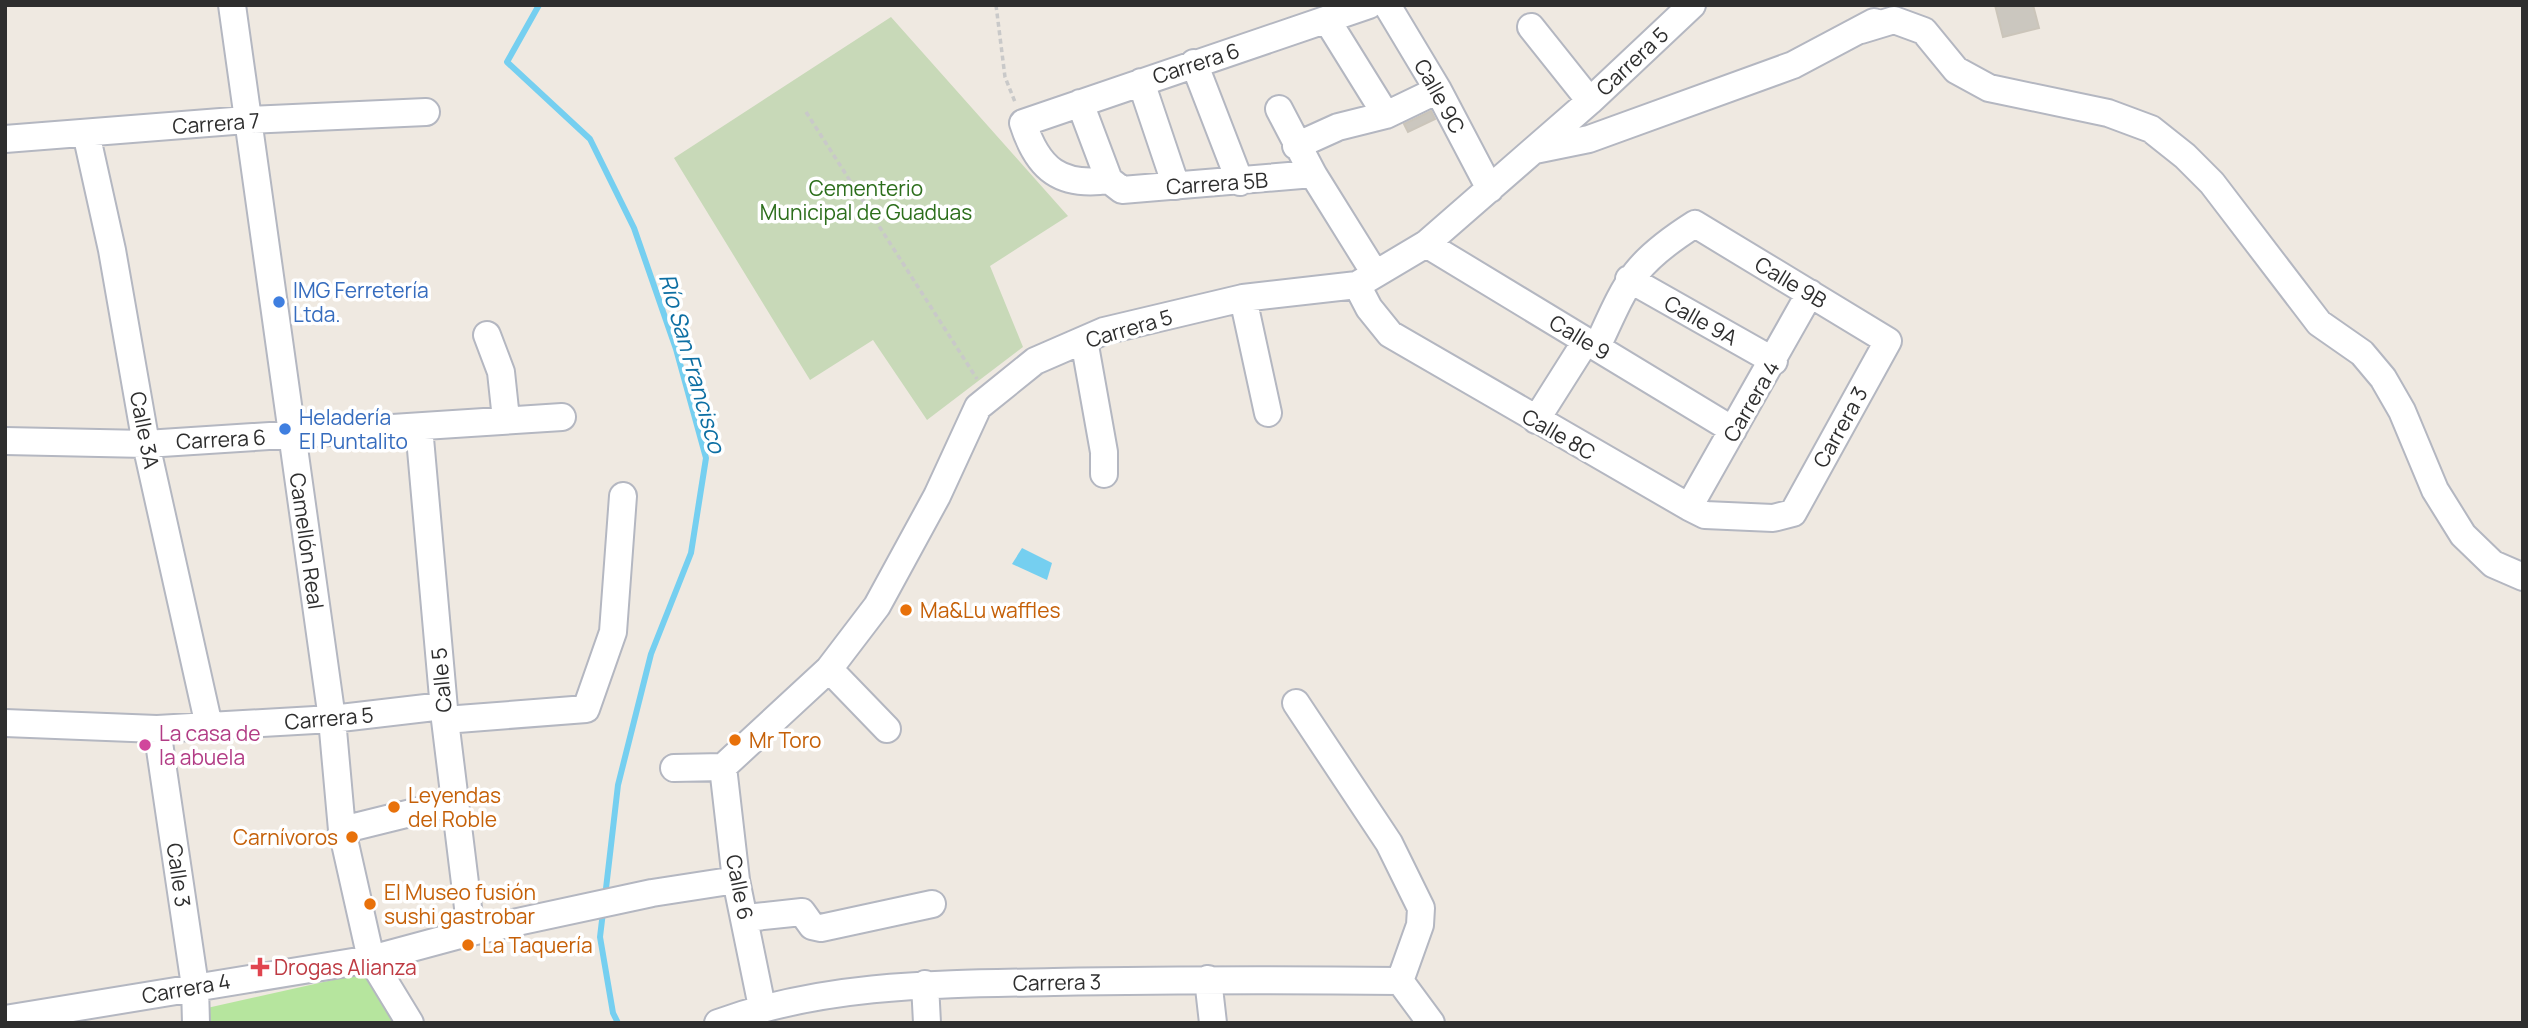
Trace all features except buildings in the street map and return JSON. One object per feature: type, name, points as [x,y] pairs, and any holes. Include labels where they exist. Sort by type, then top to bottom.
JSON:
[{"type":"street","name":"Camellón Real","points":[[232,5],[332,719],[342,830],[371,959],[410,1023]]},
{"type":"street","name":"Carrera 6","points":[[1023,123],[1369,5]]},
{"type":"street","name":"Calle 9C","points":[[1387,5],[1438,90],[1490,188]]},
{"type":"street","name":"Carrera 5","points":[[723,767],[829,670],[877,606],[937,496],[978,407],[1035,361],[1104,331],[1243,298],[1366,278],[1426,244],[1590,101],[1672,15],[1692,5]]},
{"type":"street","points":[[1533,151],[1589,139],[1793,65],[1904,5]]},
{"type":"street","points":[[1327,20],[1386,115]]},
{"type":"street","points":[[1861,30],[1894,20],[1924,31],[1956,70],[1989,88],[2108,113],[2151,129],[2185,156],[2212,183],[2280,276],[2319,323],[2362,353],[2383,377],[2402,411],[2435,490],[2463,535],[2493,564],[2523,577]]},
{"type":"street","points":[[1531,27],[1590,101]]},
{"type":"street","points":[[1194,63],[1240,183]]},
{"type":"street","points":[[1141,82],[1176,186]]},
{"type":"street","points":[[1296,146],[1338,127],[1386,115],[1438,90]]},
{"type":"street","points":[[1080,103],[1116,185]]},
{"type":"street","points":[[1279,109],[1366,278]]},
{"type":"street","name":"Carrera 7","points":[[5,139],[246,120],[426,112]]},
{"type":"street","name":"Carrera 5B","points":[[1023,123],[1030,145],[1044,164],[1064,180],[1085,184],[1176,186],[1240,183],[1313,174]]},
{"type":"street","name":"Calle 3A","points":[[86,133],[112,250],[146,444],[209,726]]},
{"type":"street","name":"Calle 9B","points":[[1629,279],[1658,247],[1695,224],[1888,341]]},
{"type":"street","name":"Calle 9","points":[[1426,244],[1734,430]]},
{"type":"street","name":"Calle 8C","points":[[1366,278],[1369,308],[1390,334],[1536,421],[1689,507],[1705,515],[1773,518],[1793,513]]},
{"type":"street","points":[[1536,421],[1592,344],[1629,279]]},
{"type":"street","name":"Calle 9A","points":[[1629,279],[1774,361]]},
{"type":"street","name":"Carrera 4","points":[[1689,507],[1774,361],[1810,293]]},
{"type":"street","points":[[1243,298],[1268,413]]},
{"type":"street","points":[[487,335],[501,372],[506,419]]},
{"type":"street","points":[[1084,340],[1104,452],[1104,474]]},
{"type":"street","name":"Carrera 3","points":[[1793,513],[1888,341]]},
{"type":"street","name":"Carrera 6","points":[[5,442],[146,444],[562,417]]},
{"type":"street","name":"Calle 5","points":[[419,427],[444,713],[471,932]]},
{"type":"street","name":"Carrera 5","points":[[5,723],[157,729],[444,713],[586,709],[612,632],[623,496]]},
{"type":"street","points":[[829,670],[887,729]]},
{"type":"street","points":[[1296,703],[1389,843],[1421,908],[1420,925],[1400,981],[1431,1023]]},
{"type":"street","name":"Calle 3","points":[[157,729],[195,986],[195,1023]]},
{"type":"street","points":[[674,768],[723,767]]},
{"type":"street","name":"Calle 6","points":[[723,767],[736,880],[746,918],[762,1007]]},
{"type":"street","points":[[342,830],[455,802]]},
{"type":"street","name":"Carrera 4","points":[[5,1019],[371,959],[471,932],[652,893],[736,880]]},
{"type":"street","points":[[746,918],[802,912],[812,926],[821,928],[932,904]]},
{"type":"street","points":[[1208,979],[1213,1023]]},
{"type":"street","name":"Carrera 3","points":[[718,1023],[762,1007],[828,994],[925,984],[1208,979],[1400,981]]},
{"type":"street","points":[[925,984],[927,1023]]},
{"type":"path","points":[[996,5],[1005,77],[1023,123]]},
{"type":"path","points":[[806,112],[989,398]]},
{"type":"green space","name":"Cementerio Municipal de Guaduas","points":[[891,17],[1068,216],[990,266],[1023,347],[927,420],[873,340],[810,380],[674,158]]},
{"type":"green space","points":[[364,973],[393,1023],[208,1023],[207,1008]]},
{"type":"water","points":[[1022,548],[1052,563],[1047,580],[1012,564]]},
{"type":"waterway","name":"Río San Francisco","points":[[539,5],[507,62],[590,139],[634,228],[676,349],[706,458],[691,553],[651,654],[618,785],[605,897]]},
{"type":"waterway","name":"Río San Francisco","points":[[603,912],[600,937],[613,1013],[618,1023]]},
{"type":"place","name":"IMG Ferretería Ltda.","points":[[279,302]]},
{"type":"place","name":"Heladería El Puntalito","points":[[285,429]]},
{"type":"place","name":"Ma&Lu waffles","points":[[906,610]]},
{"type":"place","name":"Mr Toro","points":[[735,740]]},
{"type":"place","name":"La casa de la abuela","points":[[145,745]]},
{"type":"place","name":"Leyendas del Roble","points":[[394,807]]},
{"type":"place","name":"Carnívoros","points":[[352,837]]},
{"type":"place","name":"El Museo fusión sushi gastrobar","points":[[370,904]]},
{"type":"place","name":"La Taquería","points":[[468,945]]},
{"type":"place","name":"Drogas Alianza","points":[[260,967]]}]
